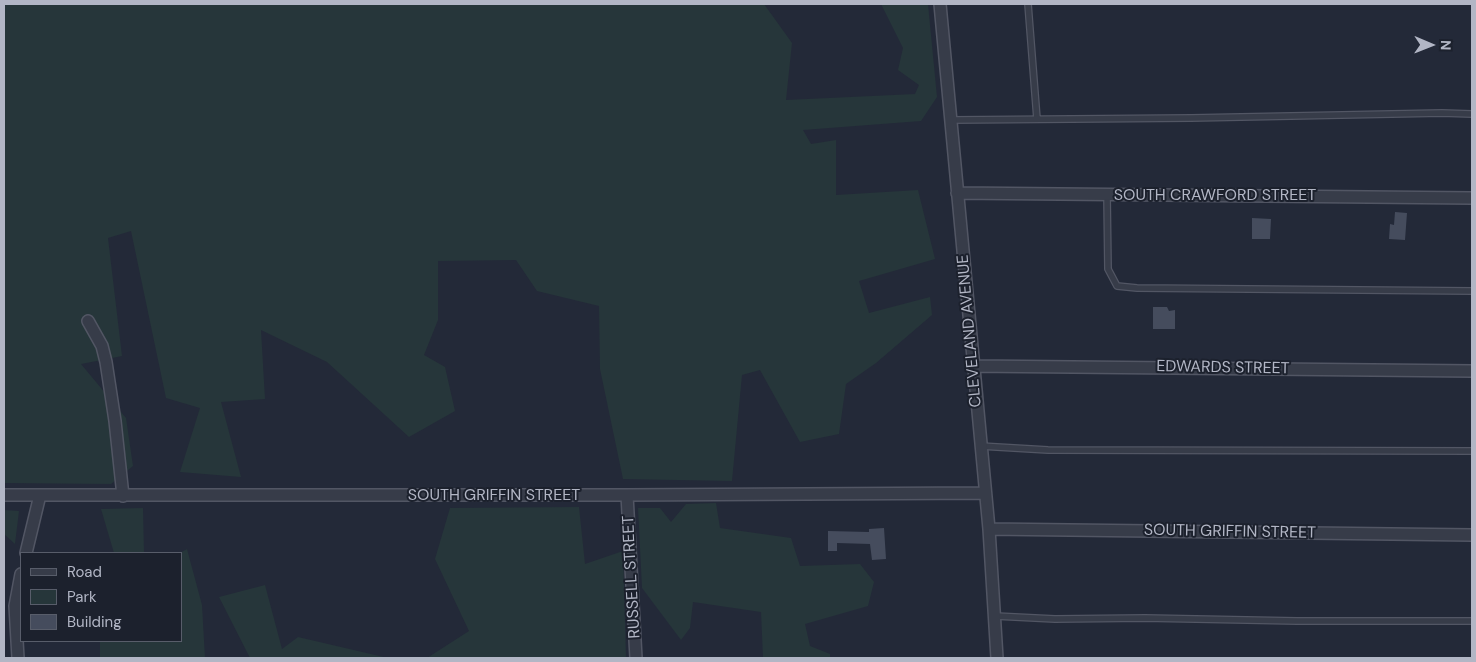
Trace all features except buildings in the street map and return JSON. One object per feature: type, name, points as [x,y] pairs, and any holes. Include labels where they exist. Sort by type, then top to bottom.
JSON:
[{"type":"street","name":"CLEVELAND AVENUE","points":[[940,4],[974,366],[997,658]]},
{"type":"street","name":"SOUTH CRAWFORD STREET","points":[[957,193],[1472,198]]},
{"type":"street","points":[[88,321],[102,346],[106,362],[116,422],[123,496]]},
{"type":"street","name":"EDWARDS STREET","points":[[974,366],[1472,371]]},
{"type":"street","name":"SOUTH GRIFFIN STREET","points":[[4,495],[984,493]]},
{"type":"street","points":[[26,552],[40,495]]},
{"type":"street","name":"RUSSELL STREET","points":[[627,495],[636,658]]},
{"type":"street","name":"SOUTH GRIFFIN STREET","points":[[988,529],[1472,535]]},
{"type":"street","points":[[18,658],[15,606],[20,579]]},
{"type":"lane","points":[[1028,4],[1037,119]]},
{"type":"lane","points":[[952,120],[1472,114]]},
{"type":"lane","points":[[1107,195],[1108,269],[1117,286],[1137,288],[1472,290]]},
{"type":"lane","points":[[980,446],[1048,450],[1472,451]]},
{"type":"lane","points":[[994,616],[1055,619],[1472,621]]},
{"type":"green space","points":[[4,4],[764,4],[792,43],[786,100],[915,94],[919,85],[898,70],[903,48],[881,4],[928,4],[937,97],[921,121],[803,130],[811,144],[836,140],[836,195],[918,190],[935,259],[859,281],[869,313],[930,297],[932,315],[876,363],[846,384],[839,434],[800,442],[760,370],[742,375],[732,481],[623,479],[600,369],[599,306],[537,291],[516,260],[438,261],[438,320],[424,355],[445,367],[455,411],[409,437],[327,362],[261,330],[265,399],[221,402],[241,477],[180,472],[200,408],[166,398],[131,231],[108,238],[122,356],[81,364],[126,418],[133,466],[111,484],[4,483]]},
{"type":"green space","points":[[716,503],[720,528],[791,538],[800,566],[860,564],[874,582],[868,606],[805,624],[810,646],[830,654],[830,658],[763,658],[761,612],[693,602],[690,628],[681,640],[642,588],[638,508],[660,508],[671,522],[686,504]]},
{"type":"green space","points":[[579,507],[585,564],[623,551],[626,658],[427,658],[469,631],[435,559],[450,508]]},
{"type":"green space","points":[[143,508],[144,552],[114,552],[101,509]]},
{"type":"green space","points":[[4,510],[19,511],[15,544],[4,534]]},
{"type":"green space","points":[[187,549],[202,605],[205,658],[100,658],[100,642],[182,642],[182,552]]},
{"type":"green space","points":[[265,585],[282,649],[298,637],[388,658],[250,658],[219,597]]}]
